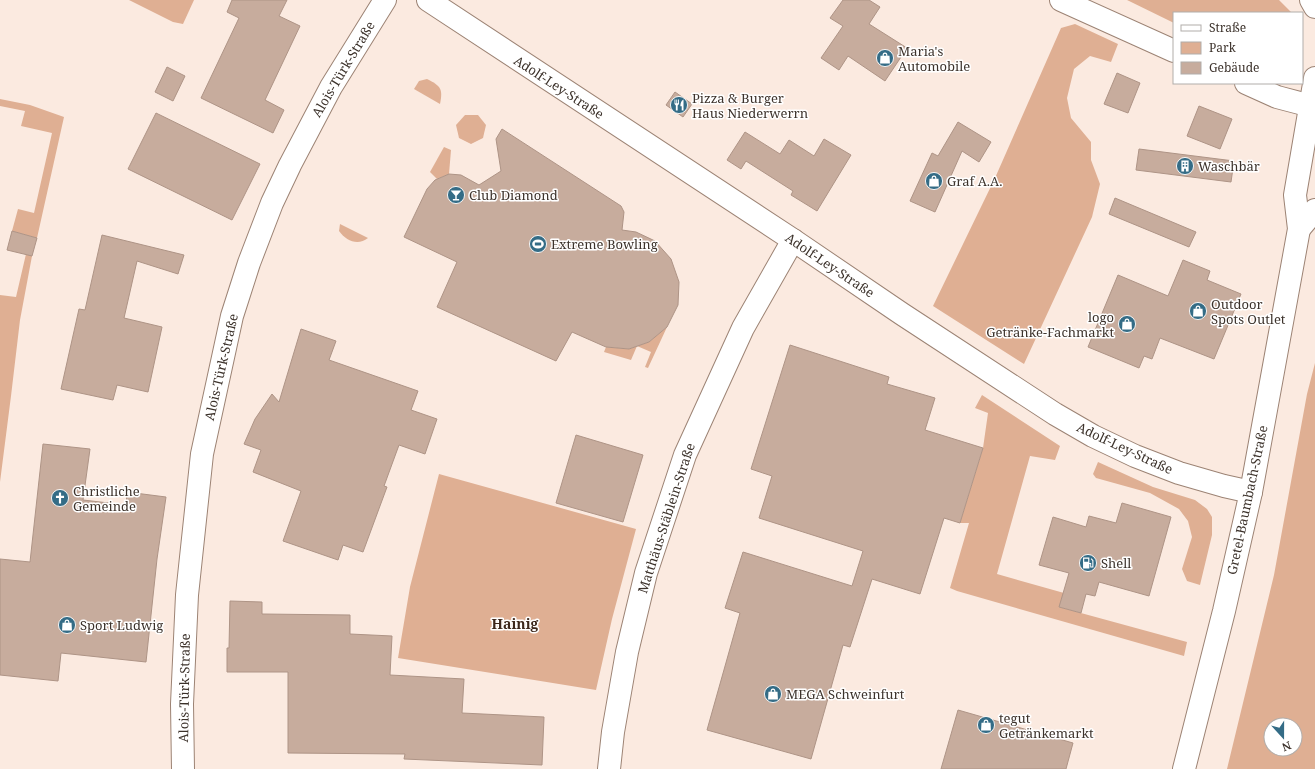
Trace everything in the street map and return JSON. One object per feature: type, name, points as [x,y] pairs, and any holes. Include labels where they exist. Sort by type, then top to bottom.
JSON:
[{"type":"street","name":"Alois-Türk-Straße","points":[[183,769],[182,704],[187,595],[202,454],[232,316],[249,263],[272,203],[290,164],[331,87],[385,0]]},
{"type":"street","name":"Adolf-Ley-Straße","points":[[428,0],[1055,414],[1093,436],[1135,456],[1179,473],[1251,492]]},
{"type":"street","points":[[1061,0],[1173,51]]},
{"type":"street","points":[[1310,0],[1315,7]]},
{"type":"street","name":"Gretel-Baumbach-Straße","points":[[1184,769],[1224,611],[1251,492],[1299,229],[1295,195],[1313,107],[1315,78]]},
{"type":"street","points":[[1248,84],[1277,97],[1313,107]]},
{"type":"street","name":"Gretel-Baumbach-Straße","points":[[1299,229],[1315,210]]},
{"type":"street","name":"Matthäus-Stäblein-Straße","points":[[609,769],[613,732],[628,645],[646,573],[685,455],[743,328],[793,240]]},
{"type":"green space","points":[[129,0],[194,0],[183,24],[173,22]]},
{"type":"green space","points":[[1127,0],[1279,0],[1291,12],[1173,12],[1173,23]]},
{"type":"green space","points":[[1075,24],[1118,44],[1111,62],[1090,56],[1074,69],[1067,98],[1071,118],[1091,142],[1091,160],[1100,184],[1092,217],[1024,364],[933,306],[995,178],[1061,28]]},
{"type":"green space","points":[[427,79],[440,88],[440,104],[414,89],[419,81]]},
{"type":"green space","points":[[0,99],[30,105],[64,117],[37,238],[12,231],[18,209],[34,213],[52,133],[21,126],[25,111],[0,106]]},
{"type":"green space","points":[[465,115],[478,115],[486,125],[483,138],[471,144],[459,138],[456,125]]},
{"type":"green space","points":[[444,147],[451,150],[449,174],[437,179],[430,172]]},
{"type":"green space","points":[[340,224],[368,238],[360,242],[349,240],[339,231]]},
{"type":"green space","points":[[26,254],[32,256],[20,320],[0,482],[0,295],[16,297]]},
{"type":"green space","points":[[667,327],[648,368],[645,367],[651,352],[637,346],[649,342]]},
{"type":"green space","points":[[637,346],[631,360],[604,352],[606,347],[629,349]]},
{"type":"green space","points":[[1315,363],[1315,769],[1227,769],[1274,575],[1307,394]]},
{"type":"green space","points":[[982,395],[1060,446],[1055,460],[1030,456],[997,574],[1064,593],[1059,607],[1187,642],[1184,656],[950,588],[969,523],[960,523],[983,448],[988,413],[975,408]]},
{"type":"green space","points":[[1098,462],[1153,487],[1195,500],[1207,509],[1212,517],[1212,535],[1200,585],[1187,581],[1182,569],[1192,537],[1188,521],[1179,509],[1150,493],[1096,478],[1093,474]]},
{"type":"green space","points":[[439,474],[636,529],[612,619],[596,690],[398,658],[410,587]]},
{"type":"building","points":[[232,0],[287,0],[279,16],[300,26],[265,100],[284,110],[273,133],[201,98],[239,18],[227,12]]},
{"type":"building","points":[[843,0],[869,0],[880,7],[869,24],[907,48],[885,81],[848,56],[839,70],[821,58],[843,26],[830,18]]},
{"type":"building","points":[[167,67],[185,76],[173,101],[155,92]]},
{"type":"building","points":[[1117,73],[1140,83],[1128,113],[1104,104]]},
{"type":"building","name":"Pizza & Burger Haus Niederwerrn","points":[[675,92],[692,104],[683,117],[666,105]]},
{"type":"building","points":[[1199,106],[1232,119],[1220,149],[1187,136]]},
{"type":"building","points":[[156,113],[260,164],[232,220],[128,169]]},
{"type":"building","points":[[958,122],[991,142],[979,162],[962,151],[935,212],[910,201],[932,153],[938,156]]},
{"type":"building","name":"Extreme Bowling","points":[[502,129],[621,206],[624,212],[622,230],[636,232],[655,241],[671,259],[679,282],[678,305],[667,327],[649,342],[629,349],[606,347],[572,332],[556,361],[437,307],[457,262],[404,237],[427,189],[435,180],[449,174],[461,175],[479,185],[501,171],[496,139]]},
{"type":"building","points":[[745,132],[780,154],[789,140],[814,156],[824,139],[851,155],[817,211],[791,195],[793,191],[746,161],[741,169],[727,160]]},
{"type":"building","name":"Waschbär","points":[[1139,149],[1234,161],[1231,182],[1136,170]]},
{"type":"building","points":[[1115,198],[1196,232],[1189,247],[1109,214]]},
{"type":"building","points":[[12,231],[37,238],[32,256],[7,250]]},
{"type":"building","points":[[102,235],[184,255],[178,274],[137,261],[124,318],[162,327],[148,392],[117,385],[113,400],[61,389],[79,309],[85,310]]},
{"type":"building","points":[[1183,260],[1210,271],[1207,280],[1241,294],[1214,359],[1160,338],[1152,359],[1144,356],[1139,368],[1088,347],[1118,275],[1168,296]]},
{"type":"building","points":[[301,329],[336,341],[329,360],[418,391],[411,410],[437,419],[425,454],[399,445],[384,486],[387,487],[363,552],[343,545],[338,560],[283,541],[301,491],[253,472],[261,450],[244,444],[255,419],[272,394],[279,402]]},
{"type":"building","points":[[790,345],[889,377],[887,384],[935,398],[925,430],[983,448],[960,523],[944,518],[920,594],[872,579],[850,647],[843,645],[811,759],[707,730],[740,613],[725,608],[743,552],[852,586],[863,551],[759,518],[772,476],[751,469]]},
{"type":"building","points":[[576,435],[643,455],[623,522],[556,503]]},
{"type":"building","points":[[43,444],[90,449],[83,500],[126,505],[127,492],[166,497],[157,559],[146,662],[61,653],[58,681],[0,675],[0,559],[30,562]]},
{"type":"building","points":[[1122,503],[1171,517],[1149,596],[1099,582],[1095,596],[1086,594],[1081,613],[1059,607],[1069,573],[1039,565],[1053,517],[1086,527],[1089,516],[1116,523]]},
{"type":"building","points":[[230,601],[262,602],[262,614],[350,615],[350,634],[392,636],[390,675],[464,679],[462,713],[544,717],[542,765],[404,759],[405,754],[288,753],[288,672],[227,672]]},
{"type":"building","points":[[958,710],[1073,743],[1066,769],[941,769]]},
{"type":"place","name":"Maria's Automobile","points":[[885,58]]},
{"type":"place","name":"Pizza & Burger Haus Niederwerrn","points":[[679,105]]},
{"type":"place","name":"Waschbär","points":[[1185,166]]},
{"type":"place","name":"Graf A.A.","points":[[934,181]]},
{"type":"place","name":"Club Diamond","points":[[456,195]]},
{"type":"place","name":"Extreme Bowling","points":[[538,244]]},
{"type":"place","name":"Outdoor Spots Outlet","points":[[1198,311]]},
{"type":"place","name":"logo Getränke-Fachmarkt","points":[[1127,324]]},
{"type":"place","name":"Christliche Gemeinde","points":[[60,498]]},
{"type":"place","name":"Shell","points":[[1088,563]]},
{"type":"place","name":"Sport Ludwig","points":[[67,625]]},
{"type":"place","name":"MEGA Schweinfurt","points":[[773,694]]},
{"type":"place","name":"tegut Getränkemarkt","points":[[986,725]]},
{"type":"district","name":"Hainig","points":[[515,624]]}]
